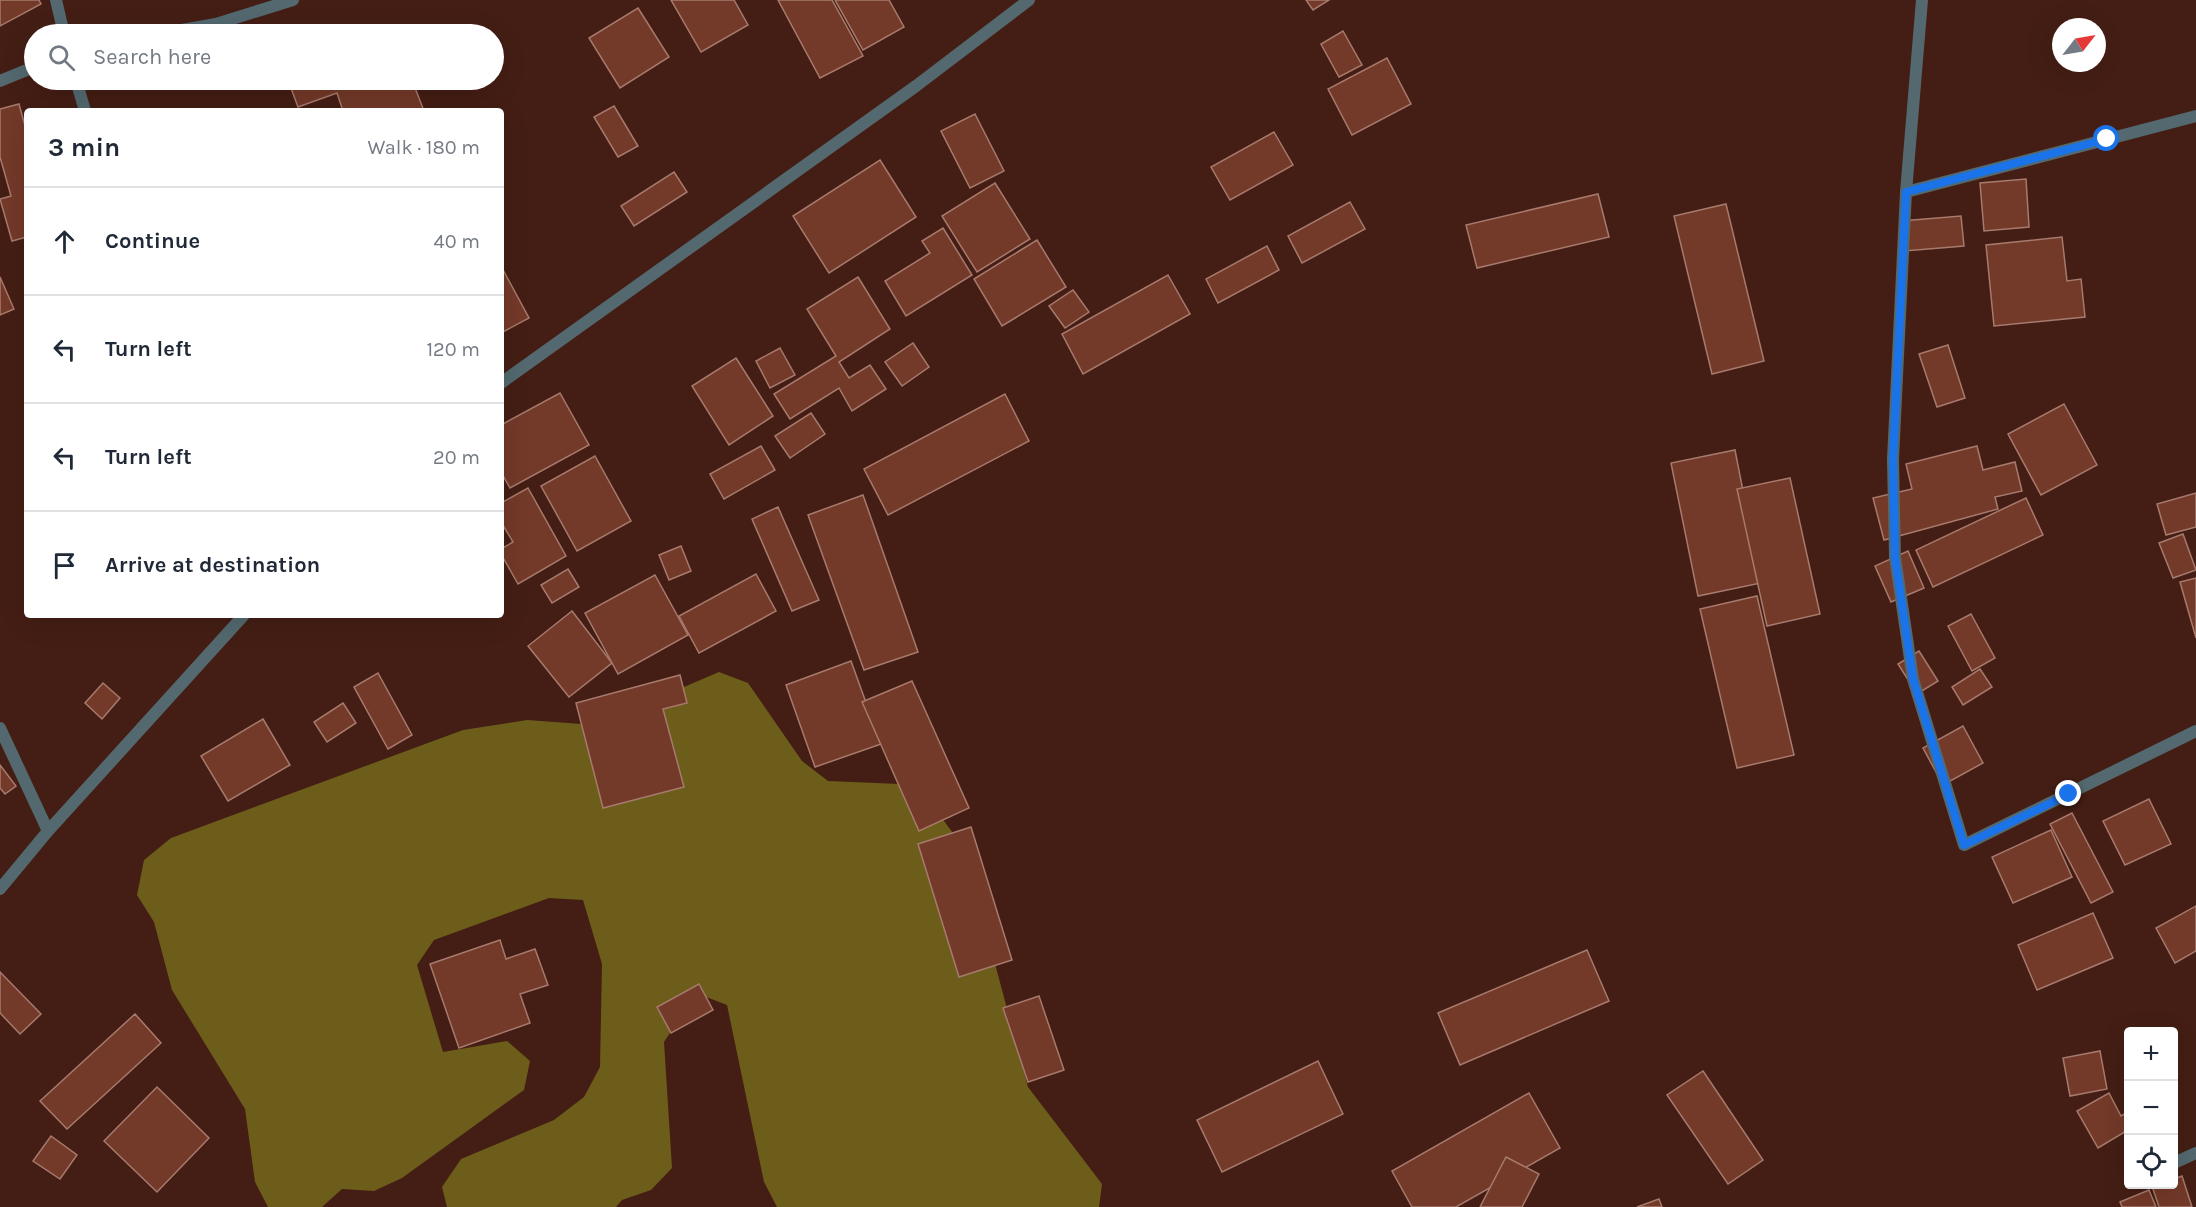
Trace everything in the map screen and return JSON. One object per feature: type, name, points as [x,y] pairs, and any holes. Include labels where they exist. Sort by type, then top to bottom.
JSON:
[{"type":"street","points":[[56,0],[62,24]]},
{"type":"street","points":[[216,24],[293,0]]},
{"type":"street","points":[[504,381],[916,86],[1029,0]]},
{"type":"street","points":[[1922,0],[1906,192],[1893,459],[1895,557],[1913,679],[1964,845],[2196,731]]},
{"type":"street","points":[[0,81],[24,70]]},
{"type":"street","points":[[79,90],[84,108]]},
{"type":"street","points":[[1906,192],[2196,116]]},
{"type":"street","points":[[0,889],[48,831],[241,618]]},
{"type":"street","points":[[0,728],[48,831]]},
{"type":"street","points":[[2178,1161],[2196,1153]]},
{"type":"shaded area","points":[[719,672],[748,683],[802,761],[828,781],[899,784],[927,798],[964,848],[1028,1087],[1102,1184],[1099,1207],[777,1207],[764,1182],[727,1005],[696,993],[664,1042],[672,1168],[651,1190],[622,1200],[616,1207],[447,1207],[442,1187],[461,1159],[554,1120],[584,1097],[600,1067],[602,964],[583,900],[549,898],[434,940],[417,965],[443,1052],[507,1041],[530,1061],[524,1090],[402,1178],[374,1191],[342,1189],[322,1207],[268,1207],[255,1182],[245,1109],[172,990],[154,922],[137,895],[144,860],[171,838],[463,730],[527,720],[595,725]]},
{"type":"building","points":[[0,0],[39,0],[41,4],[0,26]]},
{"type":"building","points":[[671,0],[734,0],[748,25],[701,52]]},
{"type":"building","points":[[778,0],[832,0],[863,56],[820,78]]},
{"type":"building","points":[[835,0],[889,0],[904,27],[863,50]]},
{"type":"building","points":[[1306,0],[1329,0],[1313,10]]},
{"type":"building","points":[[638,8],[669,57],[620,88],[589,38]]},
{"type":"building","points":[[1343,31],[1362,65],[1339,77],[1321,44]]},
{"type":"building","points":[[1387,58],[1411,104],[1352,135],[1328,89]]},
{"type":"building","points":[[292,90],[416,90],[423,108],[342,108],[337,93],[298,107]]},
{"type":"building","points":[[19,104],[24,122],[24,238],[12,241],[0,199],[11,196],[0,157],[0,109]]},
{"type":"building","points":[[614,106],[638,146],[618,157],[594,117]]},
{"type":"building","points":[[975,114],[1004,171],[970,188],[941,131]]},
{"type":"building","points":[[1274,132],[1293,165],[1230,200],[1211,167]]},
{"type":"building","points":[[880,160],[916,217],[829,273],[793,216]]},
{"type":"building","points":[[674,172],[687,192],[634,226],[621,206]]},
{"type":"building","points":[[2026,179],[2029,227],[1984,231],[1980,183]]},
{"type":"building","points":[[995,183],[1030,239],[977,272],[942,216]]},
{"type":"building","points":[[1598,194],[1609,237],[1477,268],[1466,225]]},
{"type":"building","points":[[1350,202],[1365,229],[1302,263],[1288,236]]},
{"type":"building","points":[[1726,204],[1764,361],[1712,374],[1674,216]]},
{"type":"building","points":[[1961,216],[1964,246],[1904,251],[1901,221]]},
{"type":"building","points":[[943,228],[972,275],[906,316],[885,281],[930,253],[922,241]]},
{"type":"building","points":[[2062,237],[2067,281],[2081,279],[2085,317],[1994,326],[1986,245]]},
{"type":"building","points":[[1037,240],[1066,287],[1002,326],[974,279]]},
{"type":"building","points":[[1267,246],[1279,270],[1218,303],[1206,279]]},
{"type":"building","points":[[504,272],[529,318],[504,331]]},
{"type":"building","points":[[1168,275],[1190,314],[1083,374],[1062,334]]},
{"type":"building","points":[[0,277],[14,309],[0,315]]},
{"type":"building","points":[[858,277],[890,329],[839,362],[849,378],[870,365],[886,389],[852,411],[839,388],[790,419],[774,394],[836,356],[807,309]]},
{"type":"building","points":[[1073,290],[1089,312],[1065,328],[1049,306]]},
{"type":"building","points":[[913,343],[929,367],[902,386],[885,362]]},
{"type":"building","points":[[1948,345],[1965,398],[1937,407],[1919,354]]},
{"type":"building","points":[[780,348],[795,375],[770,388],[756,361]]},
{"type":"building","points":[[736,358],[773,416],[729,445],[692,386]]},
{"type":"building","points":[[560,393],[589,445],[510,488],[504,477],[504,423]]},
{"type":"building","points":[[1005,394],[1029,441],[888,515],[864,469]]},
{"type":"building","points":[[2064,404],[2097,465],[2041,495],[2008,434]]},
{"type":"building","points":[[811,413],[825,434],[790,458],[775,436]]},
{"type":"building","points":[[761,446],[775,470],[724,499],[710,474]]},
{"type":"building","points":[[1977,446],[1983,470],[2015,462],[2022,491],[1995,497],[1998,509],[1884,540],[1873,498],[1912,489],[1906,464]]},
{"type":"building","points":[[1735,450],[1761,583],[1698,596],[1671,463]]},
{"type":"building","points":[[595,456],[631,521],[577,551],[541,486]]},
{"type":"building","points":[[1790,478],[1820,614],[1767,626],[1737,489]]},
{"type":"building","points":[[528,488],[566,556],[518,584],[504,559],[504,547],[513,542],[504,527],[504,501]]},
{"type":"building","points":[[2196,493],[2196,527],[2166,535],[2157,504]]},
{"type":"building","points":[[863,495],[918,652],[864,670],[808,515]]},
{"type":"building","points":[[2026,498],[2043,535],[1933,587],[1916,550]]},
{"type":"building","points":[[778,507],[819,600],[792,611],[752,519]]},
{"type":"building","points":[[2183,534],[2196,570],[2173,578],[2159,543]]},
{"type":"building","points":[[681,546],[691,571],[669,580],[659,555]]},
{"type":"building","points":[[1908,551],[1924,588],[1891,602],[1875,566]]},
{"type":"building","points":[[568,569],[579,587],[552,603],[541,585]]},
{"type":"building","points":[[756,574],[776,611],[699,653],[679,616]]},
{"type":"building","points":[[655,575],[688,635],[618,674],[585,613]]},
{"type":"building","points":[[2196,578],[2196,638],[2180,582]]},
{"type":"building","points":[[1757,596],[1794,755],[1737,768],[1700,609]]},
{"type":"building","points":[[572,611],[612,663],[569,697],[528,646]]},
{"type":"building","points":[[1971,614],[1995,658],[1972,671],[1948,626]]},
{"type":"building","points":[[1919,651],[1938,681],[1917,694],[1898,664]]},
{"type":"building","points":[[851,661],[881,744],[815,767],[786,685]]},
{"type":"building","points":[[1980,669],[1992,687],[1963,705],[1952,687]]},
{"type":"building","points":[[378,673],[412,735],[388,749],[354,687]]},
{"type":"building","points":[[680,675],[687,703],[663,709],[684,787],[603,808],[576,703]]},
{"type":"building","points":[[912,681],[969,808],[919,831],[862,702]]},
{"type":"building","points":[[103,683],[120,698],[102,719],[85,703]]},
{"type":"building","points":[[343,703],[356,723],[327,742],[314,722]]},
{"type":"building","points":[[263,719],[290,765],[228,801],[201,756]]},
{"type":"building","points":[[1963,726],[1983,763],[1943,785],[1923,748]]},
{"type":"building","points":[[0,765],[16,786],[5,794],[0,788]]},
{"type":"building","points":[[2149,799],[2171,844],[2125,865],[2103,821]]},
{"type":"building","points":[[2072,813],[2113,892],[2091,903],[2050,824]]},
{"type":"building","points":[[971,827],[1012,960],[959,977],[918,844]]},
{"type":"building","points":[[2051,830],[2072,877],[2013,903],[1992,857]]},
{"type":"building","points":[[2196,906],[2196,951],[2175,963],[2156,928]]},
{"type":"building","points":[[2093,913],[2113,958],[2037,990],[2018,945]]},
{"type":"building","points":[[500,940],[506,959],[535,949],[548,985],[520,994],[530,1023],[459,1048],[430,964]]},
{"type":"building","points":[[1587,950],[1609,1001],[1460,1065],[1438,1013]]},
{"type":"building","points":[[0,972],[41,1014],[20,1034],[0,1013]]},
{"type":"building","points":[[699,984],[713,1010],[671,1033],[657,1007]]},
{"type":"building","points":[[1039,996],[1064,1070],[1028,1082],[1003,1008]]},
{"type":"building","points":[[135,1014],[161,1043],[67,1129],[40,1101]]},
{"type":"building","points":[[2100,1051],[2107,1089],[2070,1096],[2063,1058]]},
{"type":"building","points":[[1318,1061],[1343,1114],[1222,1172],[1197,1120]]},
{"type":"building","points":[[1703,1071],[1763,1160],[1728,1184],[1667,1095]]},
{"type":"building","points":[[157,1087],[209,1138],[157,1192],[104,1141]]},
{"type":"building","points":[[1529,1093],[1560,1148],[1456,1207],[1412,1207],[1392,1171]]},
{"type":"building","points":[[2109,1093],[2121,1116],[2124,1114],[2124,1132],[2098,1148],[2077,1111]]},
{"type":"building","points":[[51,1136],[77,1155],[60,1179],[33,1161]]},
{"type":"building","points":[[1506,1157],[1539,1174],[1522,1207],[1480,1207]]},
{"type":"building","points":[[2182,1176],[2192,1207],[2159,1207],[2153,1189],[2178,1189],[2178,1178]]},
{"type":"building","points":[[2149,1190],[2156,1207],[2122,1207],[2120,1202]]},
{"type":"building","points":[[1659,1199],[1662,1207],[1637,1207]]},
{"type":"route","points":[[2069,794],[1964,845],[1913,679],[1895,557],[1893,459],[1906,192],[2107,139]]}]
